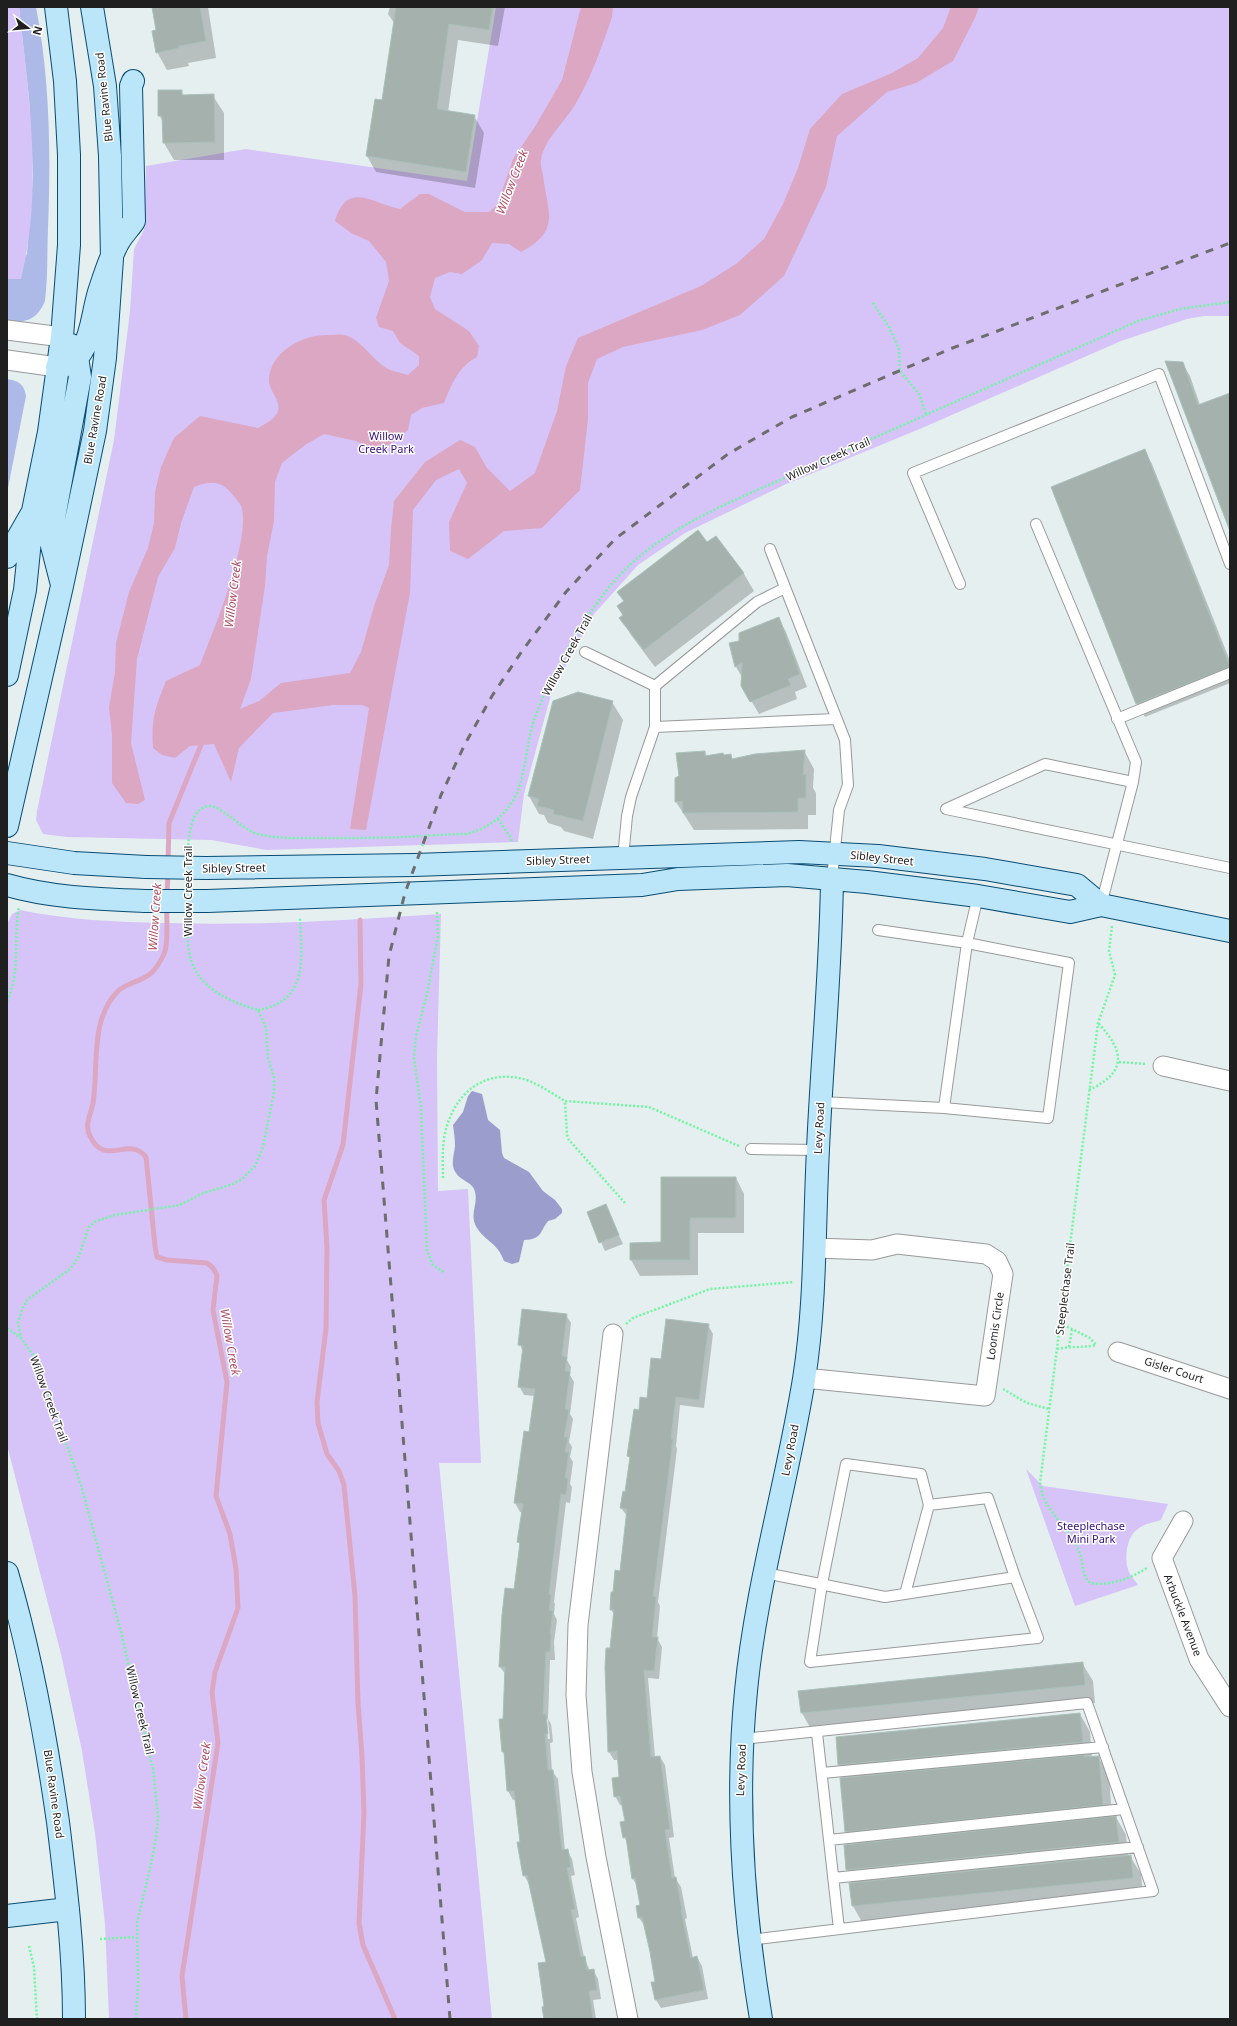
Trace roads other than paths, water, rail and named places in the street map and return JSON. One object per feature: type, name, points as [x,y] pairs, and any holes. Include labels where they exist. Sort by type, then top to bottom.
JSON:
[{"type":"street","points":[[7,674],[17,565],[33,511],[49,432],[62,337],[69,245],[69,155],[65,81],[56,7]]},
{"type":"street","name":"Blue Ravine Road","points":[[7,826],[62,586],[95,431],[101,391],[110,304],[112,259],[110,156],[106,99],[92,7]]},
{"type":"street","points":[[7,360],[57,367],[68,364],[77,357],[86,344],[100,290],[121,239],[132,224],[135,217],[131,86],[133,81]]},
{"type":"street","points":[[7,330],[62,337],[72,346],[80,369],[79,389],[51,534],[51,542],[62,586]]},
{"type":"street","points":[[7,557],[33,511]]},
{"type":"street","name":"Sibley Street","points":[[7,853],[74,863],[146,867],[206,868],[395,865],[798,852],[834,853],[878,856],[985,869],[1077,885],[1108,906]]},
{"type":"street","name":"Sibley Street","points":[[7,885],[22,889],[88,898],[145,901],[207,901],[434,891],[642,885],[678,879],[787,875],[832,878],[978,896],[1070,912],[1108,906],[1230,931]]},
{"type":"street","name":"Levy Road","points":[[761,2019],[749,1940],[743,1883],[740,1806],[742,1739],[747,1682],[756,1614],[804,1378],[815,1248],[818,1150],[832,878]]},
{"type":"street","points":[[1163,1066],[1230,1081]]},
{"type":"street","name":"Loomis Circle","points":[[804,1378],[985,1396],[1003,1274],[996,1261],[986,1254],[897,1244],[872,1250],[815,1248]]},
{"type":"street","points":[[613,1334],[578,1625],[576,1695],[582,1772],[594,1850],[628,2019]]},
{"type":"street","name":"Gisler Court","points":[[1118,1352],[1230,1389]]},
{"type":"street","name":"Arbuckle Avenue","points":[[1183,1521],[1162,1558],[1199,1659],[1230,1707]]},
{"type":"street","name":"Blue Ravine Road","points":[[7,1573],[28,1647],[49,1754],[68,1909],[74,2019]]},
{"type":"street","points":[[7,1916],[68,1909]]},
{"type":"lane","points":[[960,584],[913,473],[1159,374],[1230,564]]},
{"type":"lane","points":[[1036,524],[1136,762],[1133,782],[1118,844],[1108,906]]},
{"type":"lane","points":[[770,549],[835,719],[845,740],[848,785],[839,810],[832,878]]},
{"type":"lane","points":[[655,686],[757,602],[785,588]]},
{"type":"lane","points":[[585,652],[655,686]]},
{"type":"lane","points":[[1117,719],[1230,673]]},
{"type":"lane","points":[[623,858],[627,816],[631,797],[655,727],[655,686]]},
{"type":"lane","points":[[655,727],[835,719]]},
{"type":"lane","points":[[1133,782],[1045,764],[946,809],[1230,868]]},
{"type":"lane","points":[[944,1108],[967,943],[978,896]]},
{"type":"lane","points":[[821,1102],[944,1108],[1048,1118],[1069,963],[967,943],[878,930]]},
{"type":"lane","points":[[751,1149],[818,1150]]},
{"type":"lane","points":[[905,1594],[929,1505],[921,1474],[846,1464],[822,1584],[810,1662],[1038,1638],[988,1498],[929,1505]]},
{"type":"lane","points":[[765,1573],[885,1597],[1016,1577]]},
{"type":"lane","points":[[742,1739],[817,1733],[1087,1703],[1153,1891],[749,1940]]},
{"type":"lane","points":[[817,1733],[838,1929]]},
{"type":"lane","points":[[822,1773],[1103,1747]]},
{"type":"lane","points":[[829,1840],[1124,1809]]},
{"type":"lane","points":[[833,1878],[1138,1847]]},
{"type":"water","points":[[581,7],[613,7],[612,17],[596,61],[582,93],[572,110],[551,137],[543,152],[541,163],[549,210],[547,228],[534,244],[521,252],[509,244],[492,243],[482,260],[462,274],[450,272],[435,278],[430,297],[435,309],[469,331],[479,346],[477,357],[470,361],[460,371],[444,403],[422,408],[411,415],[408,430],[389,445],[371,449],[356,441],[324,434],[305,445],[282,463],[275,482],[274,521],[267,556],[265,586],[251,679],[240,709],[259,701],[281,683],[350,673],[361,652],[374,606],[389,565],[394,501],[425,462],[460,440],[475,447],[487,468],[510,491],[535,473],[557,411],[566,366],[578,338],[701,286],[736,264],[764,239],[783,204],[798,168],[810,129],[842,94],[892,73],[918,58],[943,28],[951,7],[979,7],[953,61],[916,83],[887,92],[837,136],[826,187],[784,276],[740,315],[702,330],[623,347],[597,359],[588,383],[588,419],[580,490],[542,528],[504,531],[468,559],[450,551],[449,522],[467,483],[459,469],[436,480],[413,510],[410,593],[366,830],[350,829],[369,708],[362,705],[333,705],[273,713],[239,748],[231,782],[214,744],[190,746],[175,758],[162,755],[153,748],[153,721],[166,681],[200,665],[229,587],[240,544],[243,525],[242,509],[228,489],[214,483],[194,487],[181,523],[175,548],[158,577],[137,659],[131,743],[145,800],[138,804],[126,803],[112,783],[112,735],[109,707],[115,672],[116,643],[129,592],[148,548],[154,523],[155,492],[161,467],[174,438],[200,416],[258,428],[270,421],[277,414],[279,407],[269,382],[270,372],[274,362],[288,347],[308,338],[338,335],[350,337],[362,346],[378,362],[390,370],[408,375],[419,365],[419,356],[400,343],[393,331],[379,327],[376,318],[389,281],[386,262],[369,241],[351,233],[335,221],[340,208],[346,201],[353,198],[362,197],[400,209],[420,194],[429,194],[465,212],[489,212],[497,205],[513,159],[536,125],[562,80]]},
{"type":"waterway","name":"Willow Creek","points":[[168,863],[169,823],[203,740]]},
{"type":"waterway","name":"Willow Creek","points":[[167,895],[168,873]]},
{"type":"waterway","name":"Willow Creek","points":[[167,905],[166,950],[161,960],[152,973],[119,990],[103,1015],[97,1044],[95,1089],[88,1120],[88,1132],[96,1145],[103,1150],[110,1151],[132,1149],[139,1151],[146,1157],[157,1257],[167,1260],[207,1263],[213,1268],[217,1275],[213,1310],[227,1382],[216,1496],[230,1534],[236,1569],[238,1608],[215,1672],[212,1692],[218,1743],[182,1976],[186,2019]]},
{"type":"waterway","points":[[360,920],[361,984],[343,1145],[324,1200],[327,1248],[326,1329],[317,1402],[318,1423],[327,1454],[339,1471],[344,1485],[355,1596],[358,1703],[364,1813],[359,1923],[363,1945],[395,2019]]},
{"type":"railway","points":[[450,2019],[376,1100],[389,956],[405,893],[441,795],[465,744],[492,696],[522,651],[566,592],[615,539],[728,454],[792,417],[950,349],[1230,243]]},
{"type":"park label","name":"Willow Creek Park","points":[[386,442]]},
{"type":"park label","name":"Steeplechase Mini Park","points":[[1091,1532]]}]
